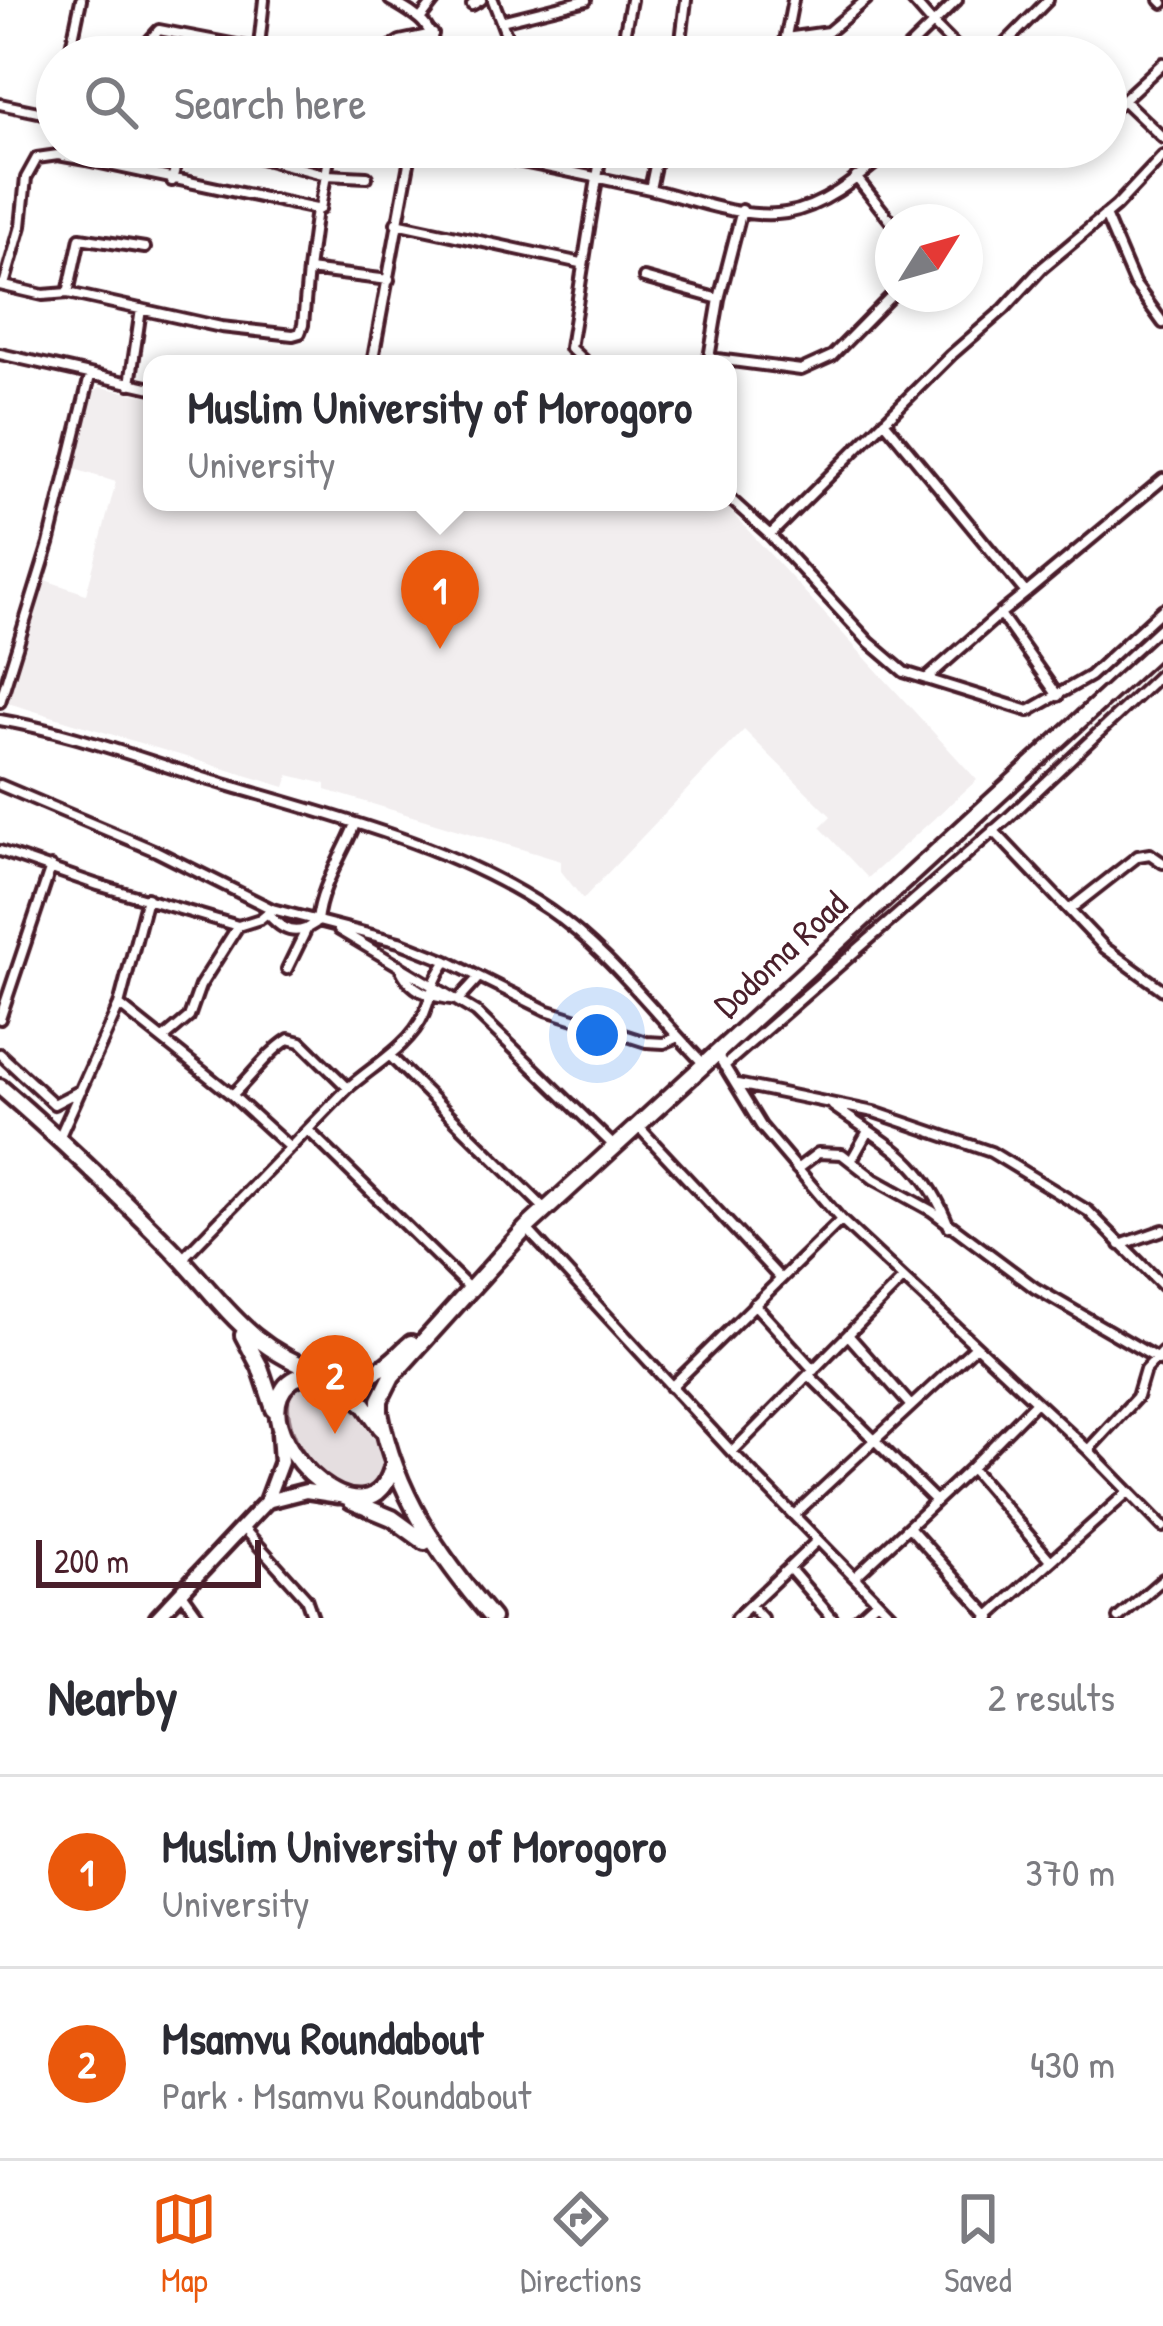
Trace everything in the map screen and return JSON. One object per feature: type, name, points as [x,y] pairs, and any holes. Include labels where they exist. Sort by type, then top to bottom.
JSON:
[{"type":"highway","name":"Dodoma Road","points":[[392,1451],[380,1412],[383,1392],[468,1287],[614,1146],[714,1061],[1163,644]]},
{"type":"highway","points":[[0,1087],[182,1259],[235,1321],[279,1356],[325,1374],[364,1404],[392,1451],[412,1507],[438,1553],[492,1618]]},
{"type":"highway","name":"Dodoma Road","points":[[325,1374],[368,1374],[383,1367],[444,1314]]},
{"type":"highway","points":[[235,1321],[260,1367],[278,1426],[311,1473],[342,1498],[392,1517],[438,1553]]},
{"type":"highway","points":[[278,1426],[279,1400],[287,1385],[300,1377],[325,1374]]},
{"type":"highway","points":[[342,1498],[365,1498],[380,1490],[391,1474],[392,1451]]},
{"type":"main road","points":[[157,1618],[266,1502],[281,1462],[278,1426]]},
{"type":"main road","points":[[266,1502],[306,1491],[342,1498]]},
{"type":"street","points":[[73,36],[81,0]]},
{"type":"street","points":[[260,36],[263,0]]},
{"type":"street","points":[[390,0],[421,17],[433,34],[424,36]]},
{"type":"street","points":[[421,17],[435,0]]},
{"type":"street","points":[[493,0],[507,36]]},
{"type":"street","points":[[501,20],[586,0]]},
{"type":"street","points":[[682,36],[686,0]]},
{"type":"street","points":[[786,36],[793,0]]},
{"type":"street","points":[[800,36],[828,32],[866,0]]},
{"type":"street","points":[[912,0],[945,36]]},
{"type":"street","points":[[921,36],[957,0]]},
{"type":"street","points":[[1013,36],[1048,0]]},
{"type":"street","points":[[623,36],[628,1]]},
{"type":"street","points":[[154,36],[159,30],[196,36]]},
{"type":"street","points":[[1127,96],[1163,63]]},
{"type":"street","points":[[0,104],[36,111]]},
{"type":"street","points":[[1127,104],[1163,138]]},
{"type":"street","points":[[770,536],[1163,156]]},
{"type":"street","points":[[36,160],[26,178],[21,226],[2,285],[43,295],[68,292],[220,327],[298,335],[303,326],[316,209]]},
{"type":"street","points":[[115,168],[316,209],[320,209],[328,168]]},
{"type":"street","points":[[172,181],[175,168]]},
{"type":"street","points":[[300,168],[367,177]]},
{"type":"street","points":[[374,355],[408,168]]},
{"type":"street","points":[[562,168],[742,210],[784,214],[818,203],[868,168]]},
{"type":"street","points":[[577,355],[570,348],[597,168]]},
{"type":"street","points":[[650,189],[654,168]]},
{"type":"street","points":[[856,177],[877,204]]},
{"type":"street","points":[[709,355],[742,210]]},
{"type":"street","points":[[1105,215],[1134,283],[1163,323]]},
{"type":"street","points":[[396,224],[581,263]]},
{"type":"street","points":[[68,292],[80,238],[145,248]]},
{"type":"street","points":[[308,270],[389,280]]},
{"type":"street","points":[[644,278],[719,299]]},
{"type":"street","points":[[130,384],[141,309]]},
{"type":"street","points":[[737,364],[802,370],[832,356],[875,312]]},
{"type":"street","points":[[0,354],[143,386]]},
{"type":"street","points":[[0,702],[49,544],[90,376]]},
{"type":"street","points":[[884,421],[1026,593]]},
{"type":"street","points":[[924,680],[1163,479]]},
{"type":"street","points":[[737,505],[904,672],[1029,711],[1090,676],[1163,609]]},
{"type":"street","points":[[1000,614],[1058,696]]},
{"type":"street","points":[[0,650],[15,654]]},
{"type":"street","points":[[714,1061],[994,830],[1163,672]]},
{"type":"street","points":[[0,720],[356,824],[448,858],[548,909],[609,962],[678,1037],[714,1061],[761,1126],[841,1220],[1088,1450],[1163,1528]]},
{"type":"street","points":[[0,785],[156,850],[269,911],[399,942],[545,1010],[646,1042],[664,1043],[678,1037]]},
{"type":"street","points":[[317,922],[319,898],[356,824]]},
{"type":"street","points":[[994,830],[1105,948],[1163,990]]},
{"type":"street","points":[[0,851],[238,926]]},
{"type":"street","points":[[1069,910],[1138,856],[1150,854],[1163,863]]},
{"type":"street","points":[[0,1019],[51,867]]},
{"type":"street","points":[[59,1139],[118,1005],[147,898]]},
{"type":"street","points":[[269,911],[282,928],[297,932],[317,922]]},
{"type":"street","points":[[163,1039],[189,1017],[200,986],[238,926],[269,911]]},
{"type":"street","points":[[330,925],[476,1012],[614,1146]]},
{"type":"street","points":[[287,970],[307,928]]},
{"type":"street","points":[[182,1259],[348,1088],[390,1056],[423,1016],[431,983],[447,961]]},
{"type":"street","points":[[398,964],[411,984],[428,996],[458,1000]]},
{"type":"street","points":[[458,1000],[479,977]]},
{"type":"street","points":[[118,1005],[232,1095],[290,1148]]},
{"type":"street","points":[[232,1095],[272,1050],[290,1039],[302,1042],[348,1088]]},
{"type":"street","points":[[0,1054],[54,1104],[83,1089]]},
{"type":"street","points":[[390,1056],[546,1210]]},
{"type":"street","points":[[735,1084],[874,1112],[991,1152],[1078,1204],[1163,1286]]},
{"type":"street","points":[[827,1102],[916,1166],[936,1192],[949,1226]]},
{"type":"street","points":[[637,1125],[779,1276]]},
{"type":"street","points":[[309,1131],[468,1287]]},
{"type":"street","points":[[851,1161],[868,1132]]},
{"type":"street","points":[[796,1169],[832,1151],[1051,1298],[1160,1357],[1145,1370],[1137,1397],[1088,1450]]},
{"type":"street","points":[[671,1387],[841,1220]]},
{"type":"street","points":[[526,1228],[732,1452],[894,1618]]},
{"type":"street","points":[[1120,1245],[1163,1230]]},
{"type":"street","points":[[732,1452],[903,1280]]},
{"type":"street","points":[[754,1304],[812,1373],[935,1500]]},
{"type":"street","points":[[849,1336],[911,1406]]},
{"type":"street","points":[[794,1515],[976,1346]]},
{"type":"street","points":[[855,1576],[1036,1402]]},
{"type":"street","points":[[971,1468],[1051,1561]]},
{"type":"street","points":[[909,1527],[989,1617],[1128,1492]]},
{"type":"street","points":[[242,1526],[306,1598],[313,1618]]},
{"type":"street","points":[[736,1618],[818,1540]]},
{"type":"street","points":[[789,1568],[832,1618]]},
{"type":"street","points":[[1118,1618],[1163,1579]]},
{"type":"street","points":[[181,1592],[200,1618]]},
{"type":"street","points":[[859,1618],[877,1601]]},
{"type":"street","points":[[750,1605],[762,1618]]},
{"type":"shaded area","points":[[100,387],[143,395],[143,511],[730,511],[977,780],[868,878],[820,827],[831,816],[744,730],[583,899],[561,871],[561,861],[326,790],[326,784],[289,775],[285,787],[8,703],[42,579],[86,594],[116,482],[71,468],[91,394]]},
{"type":"shaded area","points":[[307,1380],[337,1388],[370,1422],[388,1466],[378,1484],[364,1491],[348,1489],[315,1466],[302,1448],[289,1408],[292,1389]]},
{"type":"place","name":"Muslim University of Morogoro","points":[[440,649]]},
{"type":"place","name":"Msamvu Roundabout","points":[[335,1434]]}]
